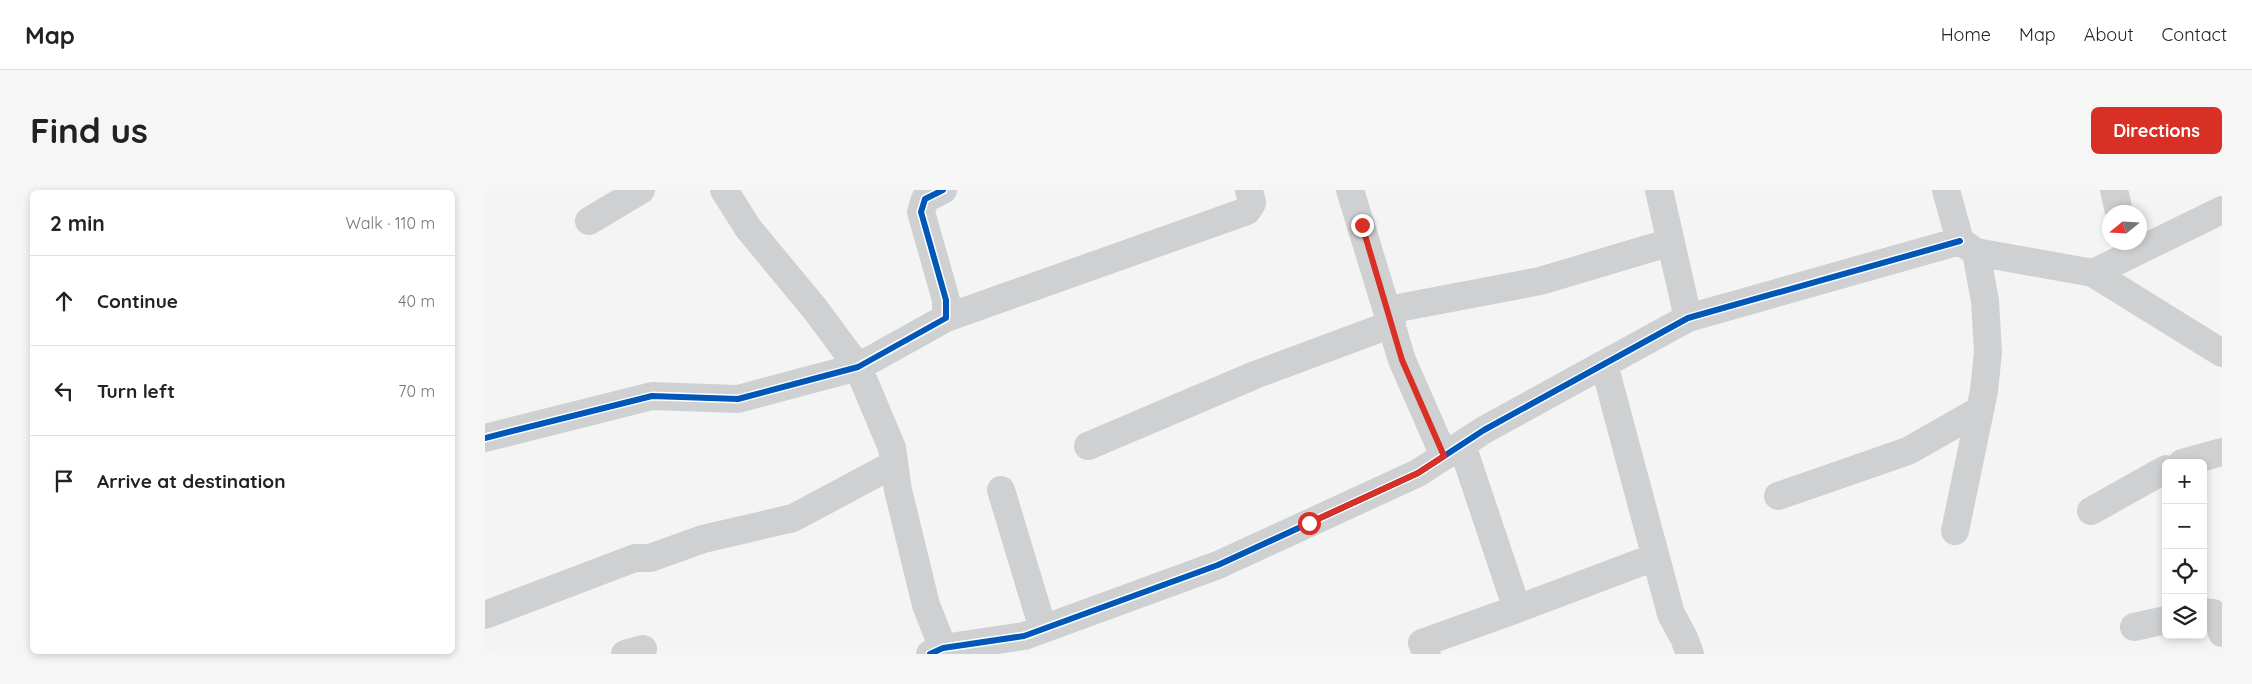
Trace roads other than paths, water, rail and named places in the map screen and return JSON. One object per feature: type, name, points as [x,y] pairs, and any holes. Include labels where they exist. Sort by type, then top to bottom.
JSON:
[{"type":"street","points":[[589,221],[641,190]]},
{"type":"street","points":[[724,190],[748,228],[815,309],[858,367],[892,448],[898,490],[936,651],[1013,646],[1024,636],[1219,565],[1418,473],[1523,408],[1688,318],[1968,246],[2093,273],[2222,353]]},
{"type":"street","points":[[943,190],[925,199],[921,212],[947,300],[946,318]]},
{"type":"street","points":[[485,438],[652,396],[738,400],[858,367],[946,318],[1247,211],[1252,203],[1249,190]]},
{"type":"street","points":[[1350,190],[1402,360],[1453,450],[1517,609]]},
{"type":"street","points":[[1659,190],[1688,318]]},
{"type":"street","points":[[1946,190],[1968,246],[1985,301],[1988,336],[1988,352],[1980,410],[1955,531]]},
{"type":"street","points":[[2114,190],[2117,205]]},
{"type":"street","points":[[2147,241],[2222,210]]},
{"type":"street","points":[[1088,446],[1390,317],[1540,281],[1671,242]]},
{"type":"street","points":[[2093,273],[2127,250]]},
{"type":"street","points":[[1604,364],[1671,614],[1690,654]]},
{"type":"street","points":[[1778,496],[1908,451],[1980,410]]},
{"type":"street","points":[[2197,459],[2222,452]]},
{"type":"street","points":[[485,615],[635,558],[650,558],[703,539],[793,518],[894,464]]},
{"type":"street","points":[[2091,511],[2162,471]]},
{"type":"street","points":[[1001,490],[1043,629]]},
{"type":"street","points":[[1427,654],[1423,643],[1655,557]]},
{"type":"street","points":[[2207,612],[2213,613],[2219,620],[2222,633]]},
{"type":"street","points":[[2134,627],[2162,621]]}]
